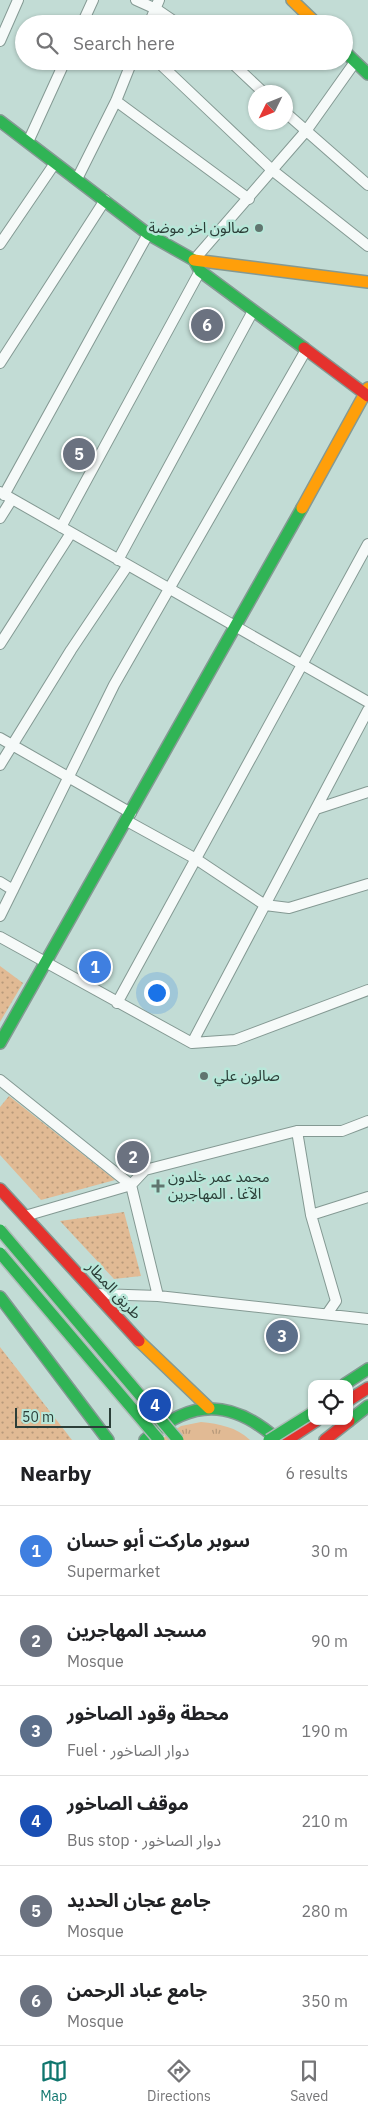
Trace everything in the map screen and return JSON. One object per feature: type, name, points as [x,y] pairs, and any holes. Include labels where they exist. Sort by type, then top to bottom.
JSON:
[{"type":"main road","points":[[292,0],[307,15]]},
{"type":"main road","points":[[355,62],[368,74]]},
{"type":"main road","points":[[0,121],[148,234],[194,260],[368,282]]},
{"type":"main road","points":[[0,1043],[237,627],[367,393],[200,271],[194,260]]},
{"type":"main road","name":"طريق المطار","points":[[0,1189],[145,1347],[208,1408]]},
{"type":"main road","points":[[0,1230],[178,1440]]},
{"type":"main road","points":[[0,1253],[159,1440]]},
{"type":"main road","points":[[0,1298],[108,1440]]},
{"type":"main road","points":[[351,1380],[368,1369]]},
{"type":"main road","points":[[353,1386],[368,1377]]},
{"type":"main road","points":[[353,1397],[368,1388]]},
{"type":"main road","points":[[353,1418],[368,1406]]},
{"type":"main road","points":[[145,1440],[154,1430],[170,1418],[189,1411],[208,1408],[243,1414],[266,1428],[278,1440]]},
{"type":"main road","points":[[266,1428],[286,1422],[308,1408]]},
{"type":"main road","points":[[269,1440],[308,1416]]},
{"type":"main road","points":[[287,1440],[310,1425]]},
{"type":"main road","points":[[325,1440],[344,1425]]},
{"type":"street","points":[[0,41],[18,0]]},
{"type":"street","points":[[86,15],[92,0]]},
{"type":"street","points":[[136,0],[158,5],[169,15]]},
{"type":"street","points":[[28,142],[61,70]]},
{"type":"street","points":[[77,179],[116,100],[128,70]]},
{"type":"street","points":[[166,70],[272,170],[368,246]]},
{"type":"street","points":[[240,70],[256,85]]},
{"type":"street","points":[[194,260],[306,131],[349,70]]},
{"type":"street","points":[[116,100],[249,198]]},
{"type":"street","points":[[293,119],[368,185]]},
{"type":"street","points":[[0,244],[55,163]]},
{"type":"street","points":[[0,363],[105,200]]},
{"type":"street","points":[[0,518],[5,496],[148,234]]},
{"type":"street","points":[[61,527],[200,271]]},
{"type":"street","points":[[118,560],[253,311]]},
{"type":"street","points":[[0,916],[114,685],[306,350]]},
{"type":"street","points":[[5,496],[368,702]]},
{"type":"street","points":[[0,644],[71,532]]},
{"type":"street","points":[[117,1003],[368,544]]},
{"type":"street","points":[[0,765],[71,650],[128,565]]},
{"type":"street","points":[[192,1043],[368,710]]},
{"type":"street","points":[[0,738],[68,778],[265,905],[289,908],[368,884]]},
{"type":"street","points":[[316,809],[368,792]]},
{"type":"street","points":[[0,882],[13,890]]},
{"type":"street","points":[[0,937],[192,1043],[235,1040],[368,990]]},
{"type":"street","points":[[0,1080],[131,1185],[158,1296]]},
{"type":"street","points":[[25,1216],[131,1185],[145,1170],[297,1131],[342,1131],[368,1121]]},
{"type":"street","points":[[297,1131],[311,1215],[336,1301],[327,1314]]},
{"type":"street","points":[[311,1215],[368,1197]]},
{"type":"street","points":[[98,1294],[158,1296],[368,1319]]},
{"type":"green space","points":[[0,966],[23,983],[0,1022]]},
{"type":"green space","points":[[9,1096],[115,1180],[41,1200],[0,1155],[0,1107]]},
{"type":"green space","points":[[124,1212],[141,1276],[114,1279],[60,1221]]},
{"type":"green space","points":[[0,1347],[72,1440],[0,1440]]},
{"type":"green space","points":[[201,1422],[227,1427],[239,1432],[250,1440],[160,1440],[181,1426]]},
{"type":"traffic: fast","points":[[353,60],[368,74]]},
{"type":"traffic: fast","points":[[0,121],[148,234],[194,260],[200,271],[304,348]]},
{"type":"traffic: fast","points":[[0,1043],[302,508]]},
{"type":"traffic: fast","points":[[0,1230],[178,1440]]},
{"type":"traffic: fast","points":[[0,1253],[159,1440]]},
{"type":"traffic: fast","points":[[0,1297],[108,1440]]},
{"type":"traffic: fast","points":[[351,1380],[368,1369]]},
{"type":"traffic: fast","points":[[353,1418],[368,1406]]},
{"type":"traffic: fast","points":[[145,1440],[162,1426],[179,1417],[195,1411],[212,1409],[228,1411],[244,1417],[278,1440]]},
{"type":"traffic: fast","points":[[269,1440],[308,1416]]},
{"type":"traffic: slow","points":[[292,0],[308,15]]},
{"type":"traffic: slow","points":[[194,260],[368,282]]},
{"type":"traffic: slow","points":[[302,508],[368,388]]},
{"type":"traffic: slow","points":[[139,1341],[209,1408]]},
{"type":"traffic: jam","points":[[304,348],[368,396]]},
{"type":"traffic: jam","points":[[0,1189],[139,1341]]},
{"type":"traffic: jam","points":[[353,1397],[368,1388]]},
{"type":"traffic: jam","points":[[287,1440],[310,1425]]},
{"type":"traffic: jam","points":[[325,1440],[344,1425]]},
{"type":"place","name":"صالون اخر موضة","points":[[259,228]]},
{"type":"place","name":"جامع عباد الرحمن","points":[[207,325]]},
{"type":"place","name":"جامع عجان الحديد","points":[[79,454]]},
{"type":"place","name":"سوبر ماركت أبو حسان","points":[[95,967]]},
{"type":"place","name":"صالون علي","points":[[204,1076]]},
{"type":"place","name":"مسجد المهاجرين","points":[[133,1157]]},
{"type":"place","name":"محمد عمر خلدون الآغا . المهاجرين","points":[[158,1186]]},
{"type":"place","name":"محطة وقود الصاخور","points":[[282,1336]]},
{"type":"place","name":"موقف الصاخور","points":[[155,1405]]}]
